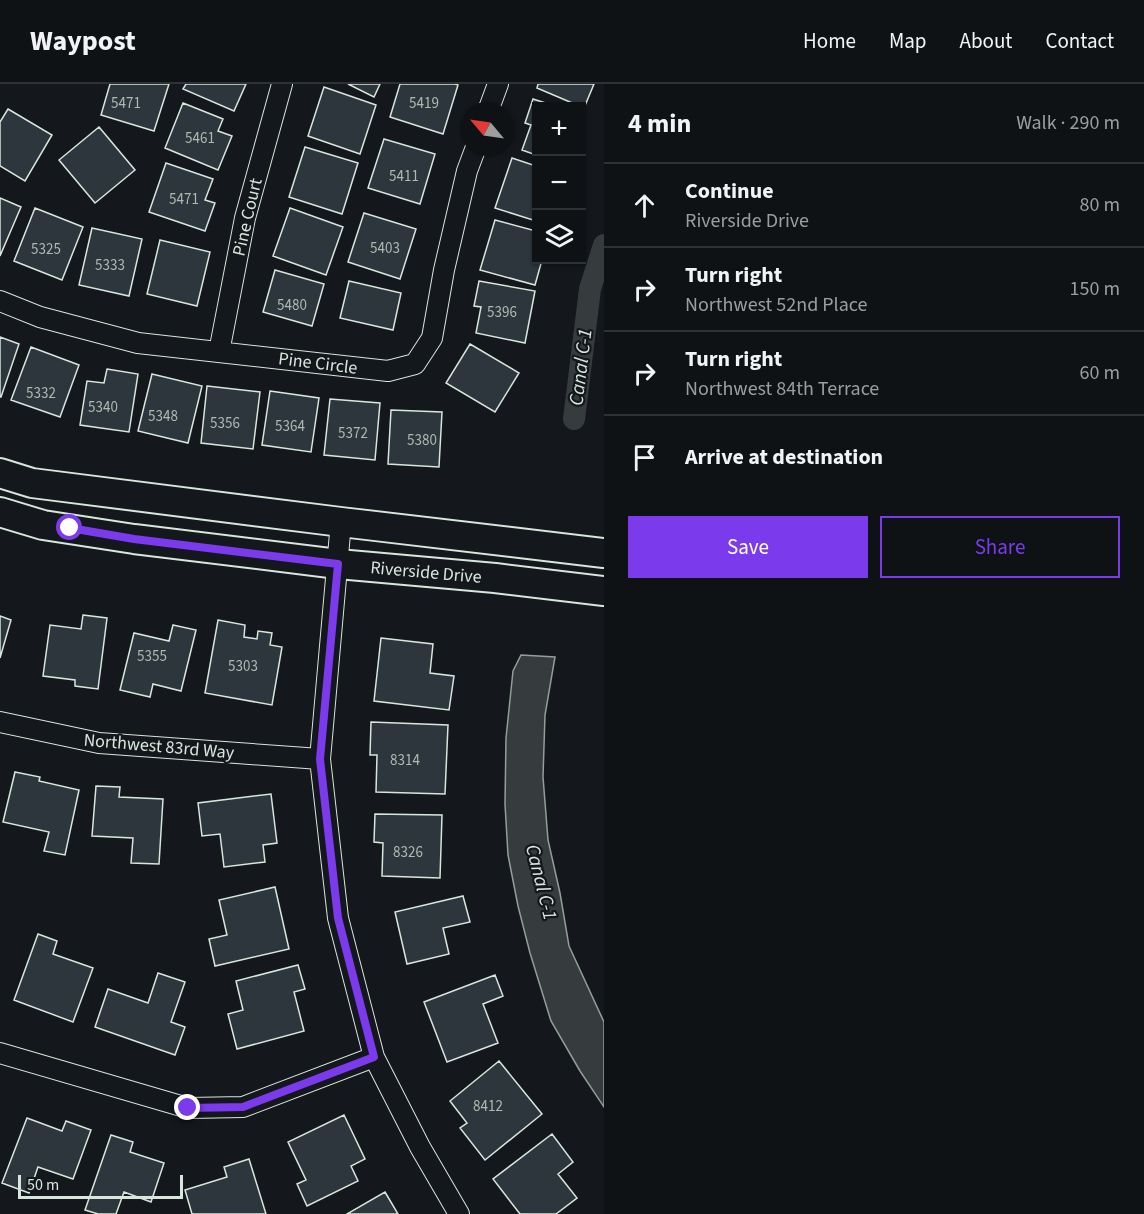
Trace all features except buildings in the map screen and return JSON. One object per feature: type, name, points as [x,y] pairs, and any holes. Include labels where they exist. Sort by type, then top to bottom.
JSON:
[{"type":"street","name":"Pine Court","points":[[219,352],[245,218],[282,84]]},
{"type":"street","points":[[491,102],[498,84]]},
{"type":"street","name":"Pine Circle","points":[[0,301],[40,317],[138,343],[388,371],[415,364],[432,338],[444,270],[467,171],[473,156]]},
{"type":"street","points":[[0,473],[32,483],[604,552]]},
{"type":"street","name":"Riverside Drive","points":[[0,512],[43,525],[134,539],[338,564],[495,578],[604,591]]},
{"type":"street","points":[[341,522],[320,759],[338,918],[374,1057],[420,1147],[459,1214]]},
{"type":"street","name":"Northwest 83rd Way","points":[[0,723],[99,743],[320,759]]},
{"type":"street","points":[[0,1053],[188,1108],[243,1107],[374,1057]]},
{"type":"water","points":[[521,655],[555,657],[545,715],[543,777],[548,840],[569,946],[604,1022],[604,1107],[551,1021],[530,953],[508,855],[505,804],[506,738],[513,671]]},
{"type":"waterway","name":"Canal C-1","points":[[574,419],[590,289],[604,245]]},
{"type":"route","points":[[70,528],[134,539],[338,564],[320,759],[338,918],[374,1057],[243,1107],[188,1108]]}]
